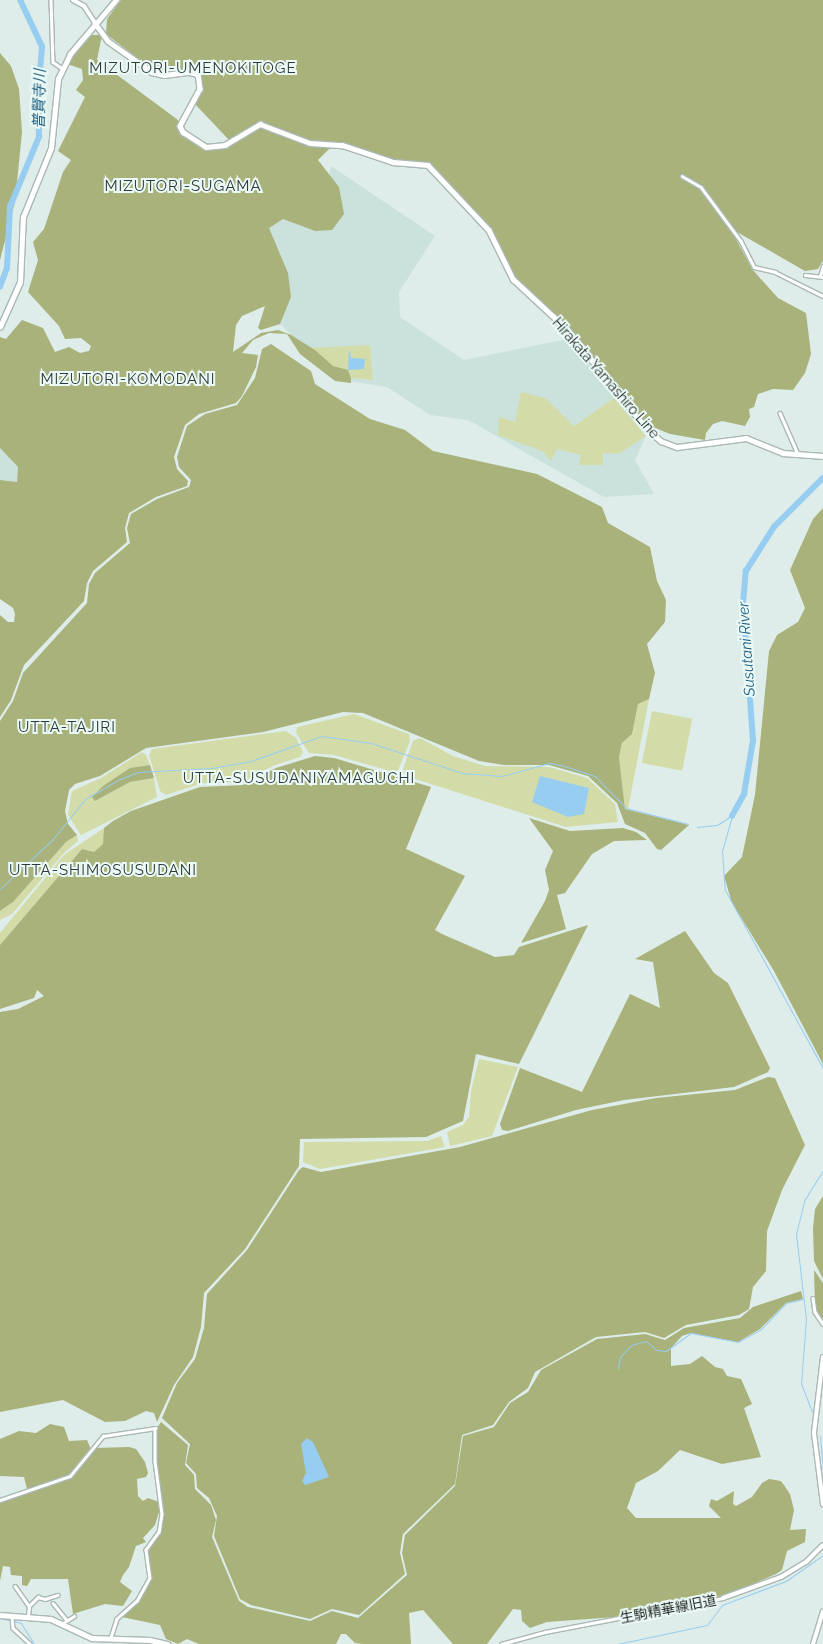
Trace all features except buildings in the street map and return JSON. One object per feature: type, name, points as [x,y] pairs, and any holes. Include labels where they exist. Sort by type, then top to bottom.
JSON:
[{"type":"main road","points":[[0,327],[20,282],[24,212],[51,148],[55,90],[62,68],[95,23],[116,0]]},
{"type":"main road","name":"Hirakata Yamashiro Line","points":[[95,23],[108,41],[152,72],[164,75],[192,72],[199,76],[200,89],[180,126],[183,132],[206,147],[225,145],[260,124],[310,143],[345,146],[390,161],[428,166],[489,230],[512,279],[567,329],[646,428],[661,441],[677,447],[746,438],[799,455],[823,456]]},
{"type":"main road","points":[[0,1617],[65,1621],[84,1636],[168,1644]]},
{"type":"street","points":[[51,0],[53,62],[62,68]]},
{"type":"street","points":[[73,0],[84,6],[95,23]]},
{"type":"street","points":[[682,176],[700,186],[741,241],[754,268],[775,272],[823,296]]},
{"type":"street","points":[[804,275],[822,276],[823,266]]},
{"type":"street","points":[[780,413],[799,455]]},
{"type":"street","points":[[813,1298],[815,1312],[823,1324]]},
{"type":"street","points":[[823,1358],[814,1432],[823,1504]]},
{"type":"street","points":[[0,1500],[70,1476],[103,1436],[155,1428],[155,1461],[162,1514],[159,1532],[146,1550],[150,1578],[140,1597],[117,1619],[111,1639]]},
{"type":"street","name":"生駒精華線旧道","points":[[501,1644],[545,1632],[723,1598],[781,1577],[806,1562],[823,1545]]},
{"type":"street","points":[[15,1586],[29,1606]]},
{"type":"street","points":[[27,1618],[29,1606],[38,1597],[45,1599],[57,1595]]},
{"type":"street","points":[[53,1603],[65,1621],[74,1616]]},
{"type":"street","points":[[813,1644],[823,1611]]},
{"type":"street","points":[[12,1617],[13,1628],[30,1644]]},
{"type":"shaded area","points":[[331,166],[435,236],[399,292],[400,317],[464,360],[568,339],[646,436],[635,460],[654,494],[604,497],[468,420],[430,415],[387,387],[336,379],[280,324],[283,316],[268,228],[283,219],[315,231],[333,181],[329,175]]},
{"type":"shaded area","points":[[0,448],[18,467],[17,482],[0,480]]},
{"type":"green space","points":[[121,0],[823,0],[823,261],[818,269],[805,271],[730,228],[752,269],[778,298],[806,313],[811,354],[805,373],[793,390],[773,389],[758,394],[754,407],[749,409],[750,417],[745,426],[722,421],[713,424],[706,433],[705,440],[670,434],[643,423],[616,395],[588,354],[548,309],[514,278],[490,229],[429,164],[390,159],[344,144],[311,141],[259,122],[229,140],[194,103],[203,86],[200,73],[192,70],[167,73],[153,70],[106,34],[107,19]]},
{"type":"green space","points":[[92,35],[102,35],[97,60],[178,120],[181,134],[203,149],[217,150],[259,126],[310,145],[331,147],[318,160],[339,187],[344,214],[332,230],[315,231],[283,219],[269,228],[288,273],[291,297],[280,324],[261,330],[258,328],[265,306],[242,316],[236,325],[233,352],[261,333],[278,330],[291,335],[315,350],[333,366],[348,370],[351,383],[335,381],[300,354],[287,334],[269,333],[253,340],[242,353],[258,355],[256,367],[242,396],[236,403],[199,414],[185,425],[174,457],[177,469],[188,481],[187,486],[156,497],[129,513],[125,528],[127,542],[93,571],[87,583],[84,601],[24,665],[11,700],[0,717],[0,615],[8,622],[14,622],[15,614],[13,608],[0,599],[0,480],[17,482],[18,467],[0,448],[0,337],[6,339],[22,320],[43,328],[55,352],[69,347],[80,353],[89,351],[91,346],[81,338],[65,339],[59,326],[28,292],[38,260],[33,242],[44,229],[63,172],[71,160],[58,151],[85,97],[76,90],[83,80],[82,69],[70,65],[69,60]]},
{"type":"green space","points":[[0,53],[11,66],[19,89],[22,132],[15,202],[0,260]]},
{"type":"green space","points":[[271,344],[311,371],[315,384],[370,419],[405,430],[433,451],[537,474],[602,507],[608,523],[650,547],[657,581],[666,600],[665,622],[647,644],[655,673],[649,699],[638,704],[632,734],[622,743],[619,757],[625,809],[689,825],[661,850],[657,849],[645,833],[625,824],[617,803],[588,776],[549,765],[504,765],[479,761],[363,713],[343,712],[263,732],[146,748],[100,776],[75,784],[69,790],[65,811],[68,824],[77,835],[66,842],[13,902],[0,911],[0,721],[13,701],[23,673],[87,603],[89,584],[95,573],[130,543],[127,528],[131,514],[157,499],[189,487],[191,480],[179,467],[177,457],[187,426],[205,414],[237,405],[255,378],[262,349]]},
{"type":"green space","points":[[370,345],[373,380],[351,378],[348,370],[333,366],[310,348]]},
{"type":"green space","points":[[521,392],[545,398],[574,426],[614,398],[646,436],[618,454],[603,453],[603,465],[579,465],[581,455],[557,449],[551,461],[542,451],[498,435],[499,417],[515,422]]},
{"type":"green space","points":[[823,508],[823,1064],[774,971],[732,903],[724,876],[742,857],[755,795],[769,651],[777,635],[798,622],[805,608],[790,570],[813,519]]},
{"type":"green space","points":[[649,699],[628,809],[625,809],[619,757],[622,743],[632,734],[638,704]]},
{"type":"green space","points":[[652,711],[692,719],[682,771],[642,763]]},
{"type":"green space","points":[[354,714],[409,734],[410,741],[397,773],[334,755],[309,753],[296,733],[297,727]]},
{"type":"green space","points":[[286,731],[296,738],[303,752],[300,757],[275,765],[242,782],[203,783],[166,795],[160,791],[149,755],[152,749]]},
{"type":"green space","points":[[420,738],[453,756],[485,766],[549,767],[587,778],[615,804],[618,822],[566,827],[406,776],[403,769],[413,741]]},
{"type":"green space","points":[[142,752],[146,755],[150,765],[130,768],[95,801],[130,782],[154,778],[157,797],[81,835],[68,815],[72,791],[101,778]]},
{"type":"green space","points":[[315,756],[334,758],[431,787],[406,849],[465,876],[435,930],[495,957],[514,955],[519,947],[588,925],[519,1064],[476,1054],[463,1121],[426,1137],[300,1139],[299,1166],[245,1249],[204,1293],[201,1327],[193,1357],[174,1385],[157,1422],[154,1413],[146,1411],[125,1421],[105,1422],[63,1400],[0,1412],[0,1012],[18,1009],[44,996],[37,990],[34,998],[0,1009],[0,945],[82,849],[94,852],[103,844],[104,828],[113,821],[131,811],[200,787],[243,785],[276,768]]},
{"type":"green space","points":[[150,765],[154,778],[130,782],[95,801],[92,797],[103,786],[130,768]]},
{"type":"green space","points":[[529,818],[570,831],[623,828],[636,832],[647,840],[614,841],[592,854],[565,893],[557,895],[566,929],[521,943],[545,901],[549,890],[545,870],[553,851]]},
{"type":"green space","points":[[104,828],[104,844],[94,852],[82,849],[0,945],[0,933],[64,855]]},
{"type":"green space","points":[[77,835],[78,841],[63,854],[12,914],[0,920],[0,911],[13,902],[66,842]]},
{"type":"green space","points":[[685,931],[714,973],[728,983],[770,1068],[768,1072],[734,1087],[624,1100],[576,1110],[508,1131],[502,1130],[500,1124],[520,1068],[582,1092],[630,994],[660,1008],[653,962],[635,959]]},
{"type":"green space","points":[[479,1059],[518,1067],[492,1136],[450,1146],[447,1132],[463,1125],[469,1117],[471,1091]]},
{"type":"green space","points":[[768,1077],[775,1078],[805,1145],[782,1190],[767,1231],[766,1271],[753,1287],[749,1309],[739,1315],[686,1325],[664,1338],[645,1332],[596,1337],[535,1372],[528,1388],[509,1402],[493,1425],[462,1435],[455,1484],[403,1534],[400,1553],[405,1574],[359,1615],[332,1609],[310,1619],[251,1605],[240,1599],[214,1536],[217,1516],[209,1498],[197,1488],[196,1474],[186,1463],[190,1444],[162,1418],[177,1383],[195,1359],[204,1328],[207,1294],[247,1250],[299,1170],[303,1167],[321,1172],[460,1147],[592,1110],[656,1098],[735,1090]]},
{"type":"green space","points":[[441,1136],[445,1147],[320,1169],[303,1162],[304,1142],[427,1141]]},
{"type":"green space","points":[[823,1196],[823,1279],[814,1261],[813,1228],[815,1209]]},
{"type":"green space","points":[[814,1270],[823,1283],[823,1323],[815,1308]]},
{"type":"green space","points":[[801,1291],[803,1299],[786,1303],[760,1329],[738,1342],[691,1333],[682,1336],[671,1348],[671,1366],[690,1364],[702,1356],[715,1367],[723,1369],[727,1376],[741,1379],[752,1404],[744,1408],[761,1457],[722,1464],[680,1450],[658,1471],[636,1483],[627,1508],[636,1518],[721,1518],[709,1506],[711,1499],[717,1501],[734,1491],[733,1504],[736,1506],[752,1497],[762,1483],[769,1479],[781,1481],[790,1494],[794,1510],[790,1530],[806,1529],[805,1542],[787,1551],[782,1570],[776,1574],[727,1595],[643,1615],[547,1622],[530,1628],[522,1621],[521,1610],[513,1609],[487,1644],[453,1644],[423,1610],[409,1613],[411,1644],[355,1643],[346,1634],[341,1634],[336,1644],[199,1644],[187,1639],[178,1644],[166,1639],[160,1625],[122,1617],[148,1586],[151,1578],[148,1550],[161,1533],[163,1503],[156,1461],[157,1428],[161,1422],[188,1445],[185,1465],[194,1475],[195,1489],[211,1505],[216,1520],[212,1537],[239,1601],[248,1607],[310,1621],[332,1611],[358,1618],[407,1575],[402,1553],[405,1535],[455,1486],[463,1436],[494,1427],[510,1403],[528,1392],[541,1370],[597,1339],[645,1334],[665,1340],[684,1328],[740,1318],[753,1307]]},
{"type":"green space","points":[[50,1424],[64,1427],[69,1441],[87,1440],[92,1452],[95,1448],[129,1447],[136,1449],[145,1462],[148,1473],[146,1477],[137,1479],[138,1496],[143,1501],[148,1498],[159,1502],[160,1509],[155,1525],[143,1538],[146,1542],[136,1546],[129,1567],[120,1582],[132,1591],[123,1606],[105,1604],[73,1614],[68,1579],[31,1579],[27,1586],[22,1585],[22,1576],[11,1575],[10,1567],[3,1566],[0,1581],[0,1500],[27,1489],[24,1477],[0,1476],[0,1439],[19,1431],[36,1433]]},
{"type":"water","points":[[349,349],[351,358],[365,359],[364,369],[348,370]]},
{"type":"water","points":[[540,776],[589,788],[584,814],[568,817],[532,802]]},
{"type":"water","points":[[307,1438],[313,1442],[329,1477],[305,1485],[302,1481],[306,1473],[301,1444]]},
{"type":"waterway","name":"普賢寺川","points":[[0,287],[7,268],[10,207],[39,137],[38,93],[42,47],[20,0]]},
{"type":"waterway","name":"Susutani River","points":[[732,816],[744,794],[753,741],[743,603],[746,571],[774,527],[823,478]]},
{"type":"waterway","points":[[0,889],[53,839],[85,799],[120,779],[138,772],[212,768],[251,761],[322,736],[371,743],[462,773],[502,776],[549,763],[564,766],[595,776],[626,808],[688,824]]},
{"type":"waterway","points":[[697,827],[717,825],[731,816]]},
{"type":"waterway","points":[[732,816],[722,851],[725,890],[823,1068]]},
{"type":"waterway","points":[[812,1412],[801,1384],[806,1319],[796,1234],[805,1199],[823,1170]]},
{"type":"waterway","points":[[618,1369],[620,1357],[631,1345],[646,1341],[656,1350],[666,1351],[691,1333],[738,1342],[760,1330],[786,1303],[804,1299]]},
{"type":"waterway","points":[[820,1436],[823,1469]]},
{"type":"waterway","points":[[617,1644],[707,1625],[722,1605],[786,1581],[823,1555]]},
{"type":"waterway","points":[[0,1618],[21,1623],[34,1644]]},
{"type":"district","name":"MIZUTORI-UMENOKITOGE","points":[[193,69]]},
{"type":"district","name":"MIZUTORI-SUGAMA","points":[[183,187]]},
{"type":"district","name":"MIZUTORI-KOMODANI","points":[[128,380]]},
{"type":"district","name":"UTTA-TAJIRI","points":[[67,728]]},
{"type":"district","name":"UTTA-SUSUDANIYAMAGUCHI","points":[[299,779]]},
{"type":"district","name":"UTTA-SHIMOSUSUDANI","points":[[103,871]]}]
